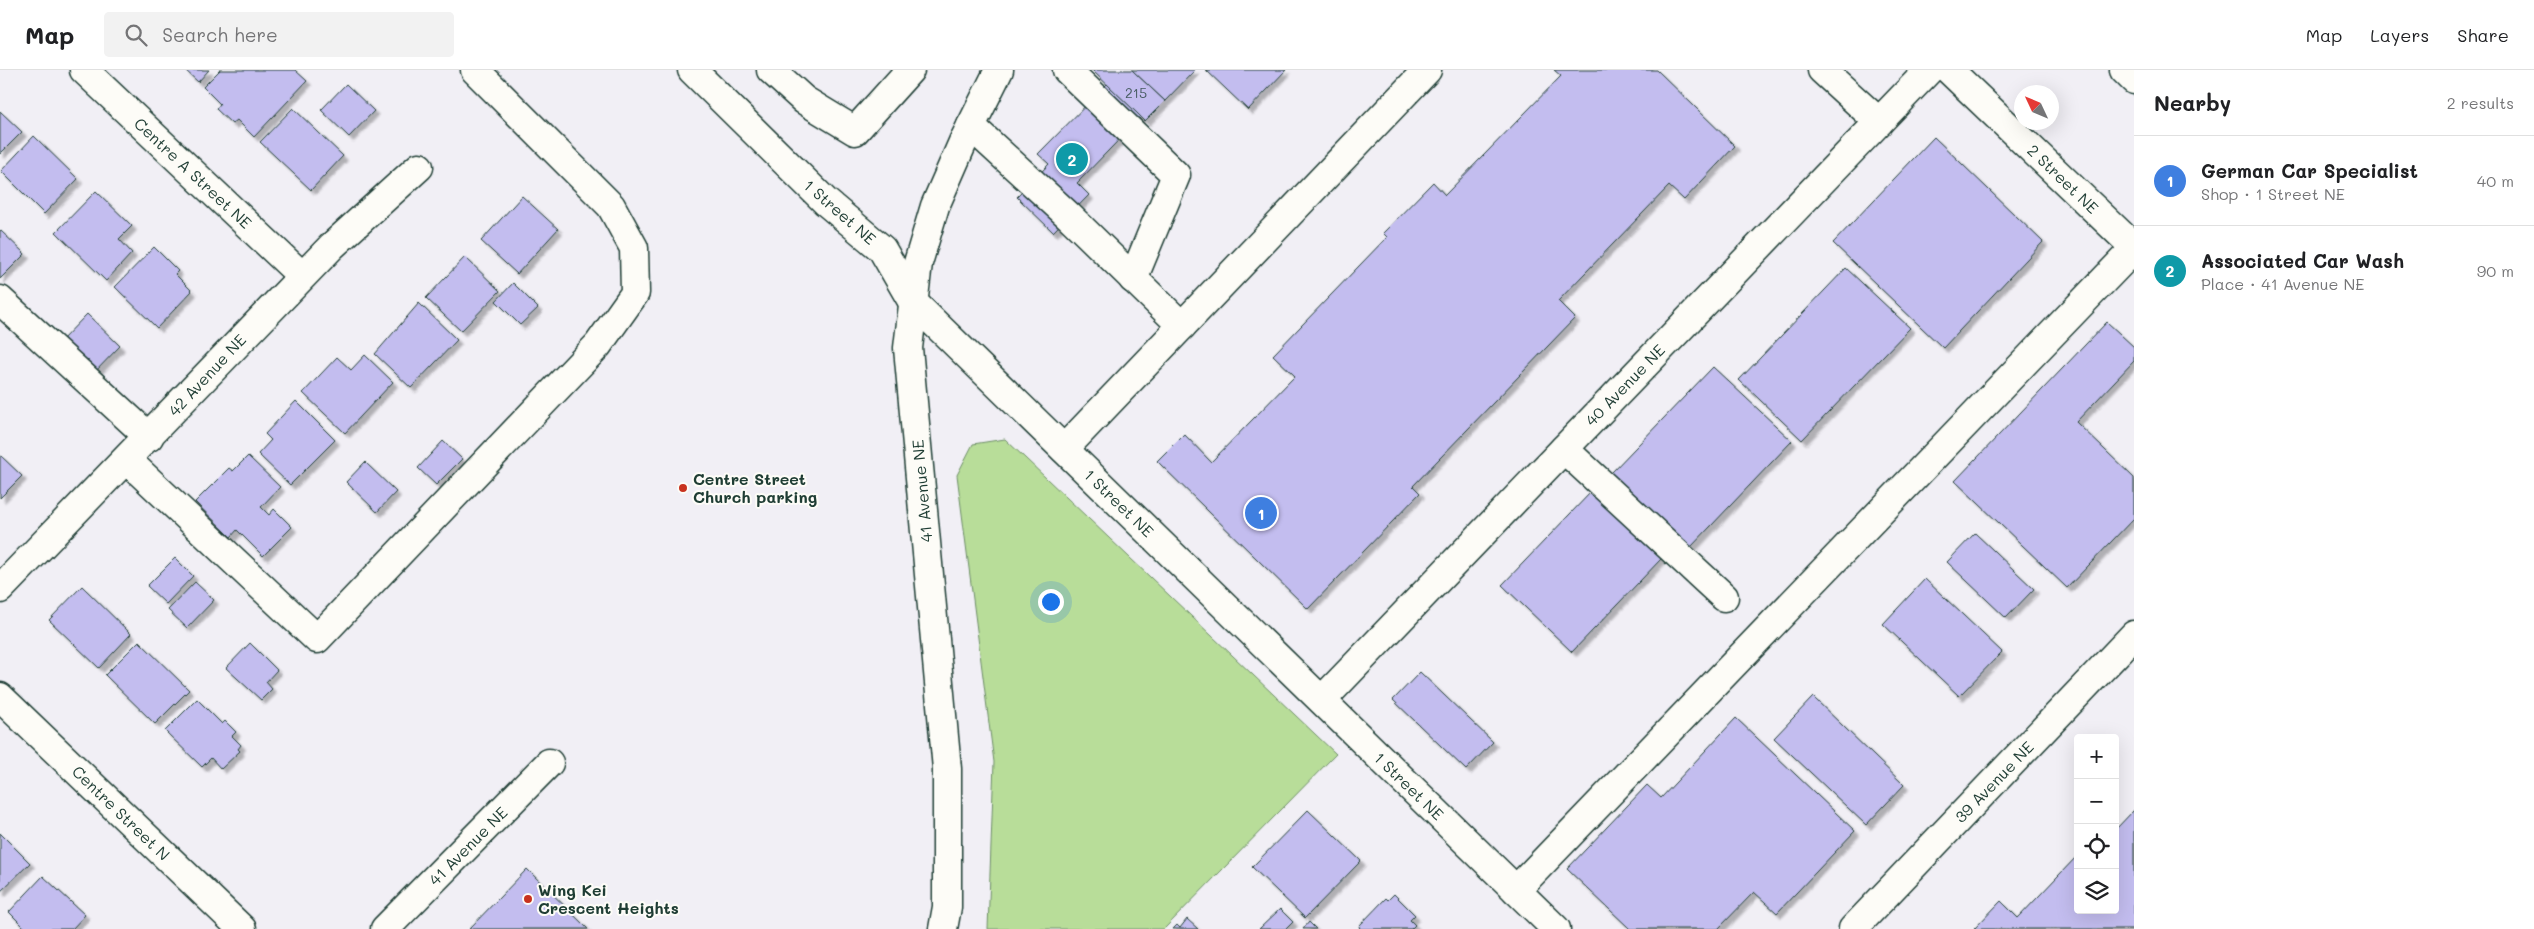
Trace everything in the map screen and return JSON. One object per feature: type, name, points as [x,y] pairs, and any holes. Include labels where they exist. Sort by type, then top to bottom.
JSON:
[{"type":"street","name":"Centre A Street NE","points":[[84,70],[302,276]]},
{"type":"street","points":[[127,460],[317,639],[598,345],[635,293],[634,248],[611,206],[475,70]]},
{"type":"street","name":"1 Street NE","points":[[692,70],[826,202],[882,248],[912,301],[1556,929]]},
{"type":"street","points":[[771,70],[804,100],[855,131],[910,70]]},
{"type":"street","name":"41 Avenue NE","points":[[943,929],[947,906],[948,868],[947,769],[908,348],[912,301],[918,263],[935,206],[999,70]]},
{"type":"street","points":[[1067,70],[1176,175],[1133,279]]},
{"type":"street","points":[[1064,449],[1427,70]]},
{"type":"street","points":[[1822,70],[1878,122]]},
{"type":"street","name":"40 Avenue NE","points":[[1322,700],[1929,70]]},
{"type":"street","name":"2 Street NE","points":[[1949,70],[2134,248]]},
{"type":"street","points":[[2124,70],[2134,80]]},
{"type":"street","points":[[971,126],[1069,216],[1182,326]]},
{"type":"street","name":"42 Avenue NE","points":[[0,588],[127,460],[302,276],[419,166]]},
{"type":"street","points":[[1516,890],[2134,248]]},
{"type":"street","points":[[0,300],[149,437]]},
{"type":"street","points":[[1564,449],[1724,597]]},
{"type":"street","name":"39 Avenue NE","points":[[1853,929],[2134,635]]},
{"type":"street","name":"Centre Street N","points":[[0,697],[242,929]]},
{"type":"street","name":"41 Avenue NE","points":[[385,929],[549,763]]},
{"type":"green space","points":[[1005,439],[1336,754],[1164,929],[988,929],[994,762],[957,475],[973,444]]},
{"type":"building","points":[[185,70],[209,70],[198,82]]},
{"type":"building","points":[[220,70],[295,70],[307,81],[254,137],[237,120],[232,124],[216,109],[220,104],[203,87]]},
{"type":"building","points":[[1092,70],[1132,70],[1165,101],[1145,121]]},
{"type":"building","points":[[1132,70],[1195,70],[1165,101]]},
{"type":"building","points":[[1206,70],[1286,70],[1248,110]]},
{"type":"building","points":[[1554,70],[1657,70],[1735,146],[1684,200],[1669,186],[1558,301],[1575,318],[1413,486],[1420,493],[1308,609],[1157,461],[1184,434],[1211,462],[1295,376],[1273,355],[1387,237],[1383,233],[1433,182],[1445,195],[1561,76]]},
{"type":"building","points":[[346,84],[374,111],[349,137],[321,110]]},
{"type":"building","points":[[1107,84],[1141,117],[1077,183],[1089,195],[1053,232],[1017,197],[1049,164],[1038,154]]},
{"type":"building","points":[[293,108],[343,156],[311,190],[260,142]]},
{"type":"building","points":[[0,111],[22,132],[0,154]]},
{"type":"building","points":[[34,136],[78,179],[44,214],[1,171]]},
{"type":"building","points":[[1934,137],[2043,242],[1943,348],[1833,243]]},
{"type":"building","points":[[96,191],[132,226],[119,239],[132,253],[106,281],[56,232]]},
{"type":"building","points":[[522,196],[558,229],[517,274],[481,241]]},
{"type":"building","points":[[0,230],[25,254],[0,279]]},
{"type":"building","points":[[154,247],[178,271],[175,274],[192,291],[157,328],[115,287]]},
{"type":"building","points":[[465,257],[500,291],[461,331],[426,298]]},
{"type":"building","points":[[1846,268],[1910,328],[1802,440],[1739,380]]},
{"type":"building","points":[[513,283],[538,308],[520,325],[496,301]]},
{"type":"building","points":[[419,303],[457,340],[411,388],[375,354]]},
{"type":"building","points":[[87,314],[120,346],[92,375],[59,343]]},
{"type":"building","points":[[2107,322],[2134,347],[2134,361],[2076,422],[2134,478],[2134,518],[2067,588],[1955,481]]},
{"type":"building","points":[[365,355],[393,382],[345,433],[303,393],[337,357],[351,370]]},
{"type":"building","points":[[1713,367],[1792,441],[1690,548],[1611,473]]},
{"type":"building","points":[[296,401],[335,440],[290,485],[258,454],[271,440],[265,434]]},
{"type":"building","points":[[443,441],[462,459],[436,485],[418,468]]},
{"type":"building","points":[[0,455],[22,476],[0,498]]},
{"type":"building","points":[[248,456],[280,487],[261,507],[269,515],[274,509],[292,527],[263,556],[237,530],[231,537],[195,502],[229,468],[233,471]]},
{"type":"building","points":[[365,462],[396,492],[377,512],[346,482]]},
{"type":"building","points":[[1592,491],[1662,558],[1572,652],[1502,585]]},
{"type":"building","points":[[1975,533],[2034,589],[2006,618],[1947,562]]},
{"type":"building","points":[[175,558],[193,576],[166,604],[147,586]]},
{"type":"building","points":[[1925,579],[2002,652],[1959,696],[1883,624]]},
{"type":"building","points":[[195,582],[214,600],[187,628],[168,610]]},
{"type":"building","points":[[82,586],[131,634],[99,668],[49,620]]},
{"type":"building","points":[[139,641],[189,690],[155,724],[105,675]]},
{"type":"building","points":[[250,643],[277,670],[266,682],[272,689],[261,700],[226,668]]},
{"type":"building","points":[[1420,672],[1493,742],[1466,770],[1393,700]]},
{"type":"building","points":[[1813,697],[1904,785],[1866,825],[1774,738]]},
{"type":"building","points":[[197,699],[222,724],[225,721],[236,732],[232,736],[241,745],[238,749],[240,751],[221,769],[211,758],[202,767],[165,731]]},
{"type":"building","points":[[1736,718],[1855,831],[1777,913],[1754,892],[1718,929],[1630,929],[1567,869],[1647,785],[1661,798]]},
{"type":"building","points":[[1308,810],[1361,861],[1305,918],[1252,867]]},
{"type":"building","points":[[2134,810],[2134,929],[1974,929],[2001,901],[2018,918],[2074,859],[2074,914],[2119,914],[2119,826]]},
{"type":"building","points":[[0,833],[30,863],[0,892]]},
{"type":"building","name":"Wing Kei Crescent Heights","points":[[527,869],[588,929],[469,929]]},
{"type":"building","points":[[43,876],[85,915],[72,929],[26,929],[9,912]]},
{"type":"building","points":[[1394,894],[1415,915],[1410,920],[1415,925],[1411,929],[1360,929],[1359,926],[1386,898],[1388,900]]},
{"type":"building","points":[[1280,909],[1293,922],[1286,929],[1259,929]]},
{"type":"building","points":[[1187,919],[1198,929],[1173,929],[1177,925],[1180,928]]},
{"type":"building","points":[[1309,922],[1316,929],[1303,929]]},
{"type":"place","name":"Associated Car Wash","points":[[1072,159]]},
{"type":"place","name":"Centre Street Church parking","points":[[683,488]]},
{"type":"place","name":"German Car Specialist","points":[[1261,513]]},
{"type":"place","name":"Wing Kei Crescent Heights","points":[[528,899]]}]
